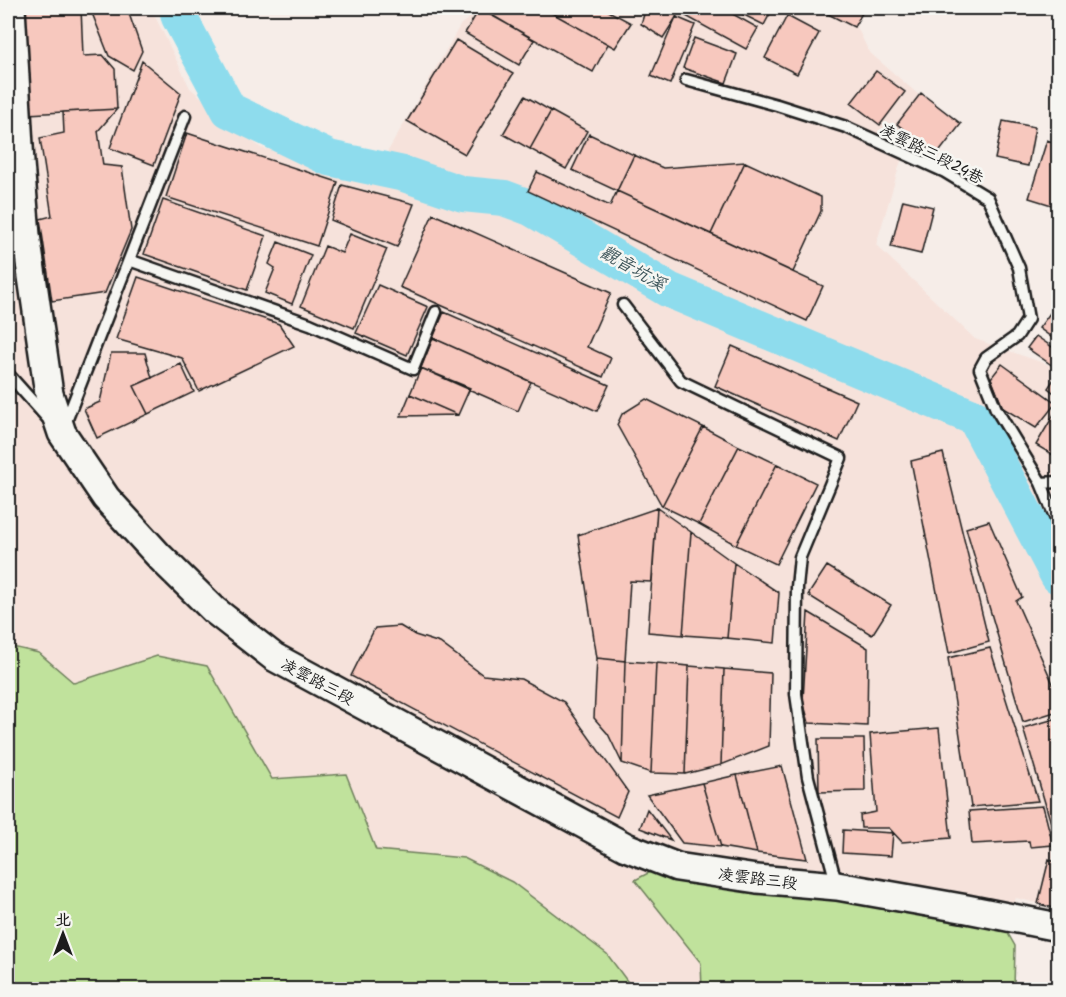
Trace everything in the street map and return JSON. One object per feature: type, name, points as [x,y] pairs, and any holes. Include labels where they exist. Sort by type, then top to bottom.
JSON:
[{"type":"street","name":"凌雲路三段","points":[[11,8],[20,164],[27,235],[49,394],[62,433],[106,498],[160,557],[214,610],[274,657],[626,847],[677,867],[757,879],[837,886],[1059,927]]},
{"type":"lane","name":"凌雲路三段24巷","points":[[686,80],[846,127],[945,172],[988,198],[1018,268],[1028,319],[1017,336],[986,358],[980,369],[996,409],[1041,483],[1059,524]]},
{"type":"lane","points":[[8,374],[62,433],[184,116]]},
{"type":"lane","points":[[129,260],[309,324],[412,369],[436,312]]},
{"type":"lane","points":[[623,305],[681,381],[841,458],[800,557],[797,587],[796,694],[808,777],[837,886]]},
{"type":"lane","points":[[1041,483],[1059,482]]},
{"type":"shaded area","points":[[8,8],[151,8],[190,88],[261,148],[376,172],[461,24],[484,8],[848,8],[869,52],[920,96],[876,245],[975,339],[1058,368],[1058,908],[1016,898],[1003,925],[635,880],[701,963],[702,989],[633,989],[607,954],[512,882],[464,858],[376,850],[345,774],[272,779],[207,666],[157,656],[74,683],[39,653],[8,646]]},
{"type":"green space","points":[[8,646],[39,653],[74,683],[157,656],[207,666],[272,779],[346,774],[376,850],[464,858],[512,882],[607,954],[633,989],[8,989]]},
{"type":"green space","points":[[669,862],[1003,925],[1015,946],[1014,989],[702,989],[701,963],[635,880]]},
{"type":"building","points":[[21,8],[81,8],[83,56],[103,55],[115,69],[117,109],[28,114]]},
{"type":"building","points":[[90,8],[127,8],[142,51],[133,70],[109,56]]},
{"type":"building","points":[[480,8],[534,40],[519,65],[465,33]]},
{"type":"building","points":[[490,8],[543,8],[608,44],[593,72],[487,13]]},
{"type":"building","points":[[543,8],[603,8],[631,23],[615,48]]},
{"type":"building","points":[[646,8],[682,8],[663,38],[641,24]]},
{"type":"building","points":[[688,8],[722,8],[758,28],[746,49],[684,15]]},
{"type":"building","points":[[730,8],[773,8],[764,25]]},
{"type":"building","points":[[816,8],[865,8],[854,27]]},
{"type":"building","points":[[787,16],[819,33],[797,74],[765,58]]},
{"type":"building","points":[[676,17],[695,25],[670,84],[651,76]]},
{"type":"building","points":[[694,38],[737,54],[726,83],[683,68]]},
{"type":"building","points":[[456,40],[513,74],[465,154],[407,121]]},
{"type":"building","points":[[142,61],[181,93],[154,165],[110,148]]},
{"type":"building","points":[[876,71],[905,92],[880,125],[851,103]]},
{"type":"building","points":[[921,93],[961,124],[937,155],[897,124]]},
{"type":"building","points":[[525,96],[551,111],[530,149],[503,134]]},
{"type":"building","points":[[117,109],[98,131],[103,165],[122,167],[131,230],[105,293],[52,301],[40,219],[52,216],[40,138],[64,133],[63,112]]},
{"type":"building","points":[[551,111],[587,131],[566,169],[530,149]]},
{"type":"building","points":[[1003,121],[1035,127],[1028,166],[995,159]]},
{"type":"building","points":[[187,133],[338,182],[317,246],[166,197]]},
{"type":"building","points":[[589,134],[634,155],[617,191],[572,170]]},
{"type":"building","points":[[1047,140],[1058,144],[1058,207],[1029,198]]},
{"type":"building","points":[[634,155],[663,168],[745,162],[711,234],[617,191]]},
{"type":"building","points":[[745,162],[821,197],[821,211],[793,272],[711,234]]},
{"type":"building","points":[[537,172],[610,206],[617,191],[823,286],[807,321],[528,191]]},
{"type":"building","points":[[342,185],[414,204],[397,247],[331,220]]},
{"type":"building","points":[[163,200],[266,236],[247,290],[144,254]]},
{"type":"building","points":[[903,200],[933,207],[921,254],[891,247]]},
{"type":"building","points":[[433,214],[611,293],[587,347],[611,358],[603,377],[400,287]]},
{"type":"building","points":[[350,234],[387,249],[354,328],[301,306],[325,246],[342,253]]},
{"type":"building","points":[[278,242],[311,255],[292,304],[265,293],[275,268],[269,264]]},
{"type":"building","points":[[138,277],[279,324],[294,346],[199,391],[182,358],[116,339]]},
{"type":"building","points":[[378,285],[428,307],[407,355],[356,333]]},
{"type":"building","points":[[444,312],[609,385],[597,411],[433,338]]},
{"type":"building","points":[[1050,313],[1058,319],[1058,342],[1039,328]]},
{"type":"building","points":[[1036,336],[1058,351],[1056,368],[1027,348]]},
{"type":"building","points":[[433,338],[531,382],[518,411],[421,368]]},
{"type":"building","points":[[732,346],[857,401],[839,441],[715,386]]},
{"type":"building","points":[[111,353],[145,353],[152,378],[134,386],[148,414],[97,438],[84,409],[100,402]]},
{"type":"building","points":[[181,364],[194,392],[148,414],[134,386]]},
{"type":"building","points":[[1002,364],[1056,403],[1036,428],[1003,408],[991,378]]},
{"type":"building","points":[[421,368],[470,388],[458,415],[410,394]]},
{"type":"building","points":[[1058,373],[1058,396],[1048,388]]},
{"type":"building","points":[[410,394],[458,415],[401,416]]},
{"type":"building","points":[[646,399],[703,427],[662,506],[617,425],[622,414]]},
{"type":"building","points":[[1056,411],[1058,413],[1058,458],[1036,445]]},
{"type":"building","points":[[703,427],[739,446],[699,524],[662,506]]},
{"type":"building","points":[[739,446],[777,464],[736,545],[699,524]]},
{"type":"building","points":[[943,453],[989,642],[949,653],[911,461]]},
{"type":"building","points":[[777,464],[816,483],[776,564],[736,545]]},
{"type":"building","points":[[657,508],[691,532],[683,635],[648,632]]},
{"type":"building","points":[[657,508],[652,582],[630,581],[625,661],[597,658],[578,535]]},
{"type":"building","points":[[989,521],[1022,597],[1016,601],[1058,695],[1058,711],[1023,722],[966,528]]},
{"type":"building","points":[[691,532],[734,563],[727,638],[683,635]]},
{"type":"building","points":[[734,563],[779,593],[775,643],[727,638]]},
{"type":"building","points":[[827,566],[891,605],[872,635],[808,595]]},
{"type":"building","points":[[808,612],[868,648],[867,726],[809,723],[803,701]]},
{"type":"building","points":[[400,626],[415,635],[440,643],[483,675],[521,679],[564,702],[628,792],[617,817],[351,676],[375,628]]},
{"type":"building","points":[[990,648],[1038,801],[971,807],[948,658]]},
{"type":"building","points":[[597,658],[625,661],[622,763],[608,734],[594,718]]},
{"type":"building","points":[[625,661],[656,663],[651,773],[622,763]]},
{"type":"building","points":[[656,663],[689,666],[685,774],[651,773]]},
{"type":"building","points":[[689,666],[724,669],[721,765],[685,774]]},
{"type":"building","points":[[724,669],[771,673],[769,746],[721,765]]},
{"type":"building","points":[[1058,718],[1058,847],[1023,728]]},
{"type":"building","points":[[939,728],[951,838],[902,842],[889,828],[861,828],[860,815],[876,812],[870,734]]},
{"type":"building","points":[[818,739],[864,739],[865,791],[819,792]]},
{"type":"building","points":[[782,766],[807,859],[757,853],[737,775]]},
{"type":"building","points":[[737,775],[757,853],[721,847],[702,783]]},
{"type":"building","points":[[702,783],[721,847],[682,843],[647,795]]},
{"type":"building","points":[[1043,806],[1053,845],[1030,847],[1029,841],[972,844],[969,811]]},
{"type":"building","points":[[647,809],[671,840],[640,828]]},
{"type":"building","points":[[843,830],[893,833],[891,856],[842,853]]},
{"type":"building","points":[[1049,859],[1058,864],[1058,909],[1038,904]]},
{"type":"waterway","name":"觀音坑溪","points":[[177,8],[179,17],[229,110],[329,158],[404,174],[463,194],[504,198],[531,208],[669,290],[975,418],[1058,576]]}]
